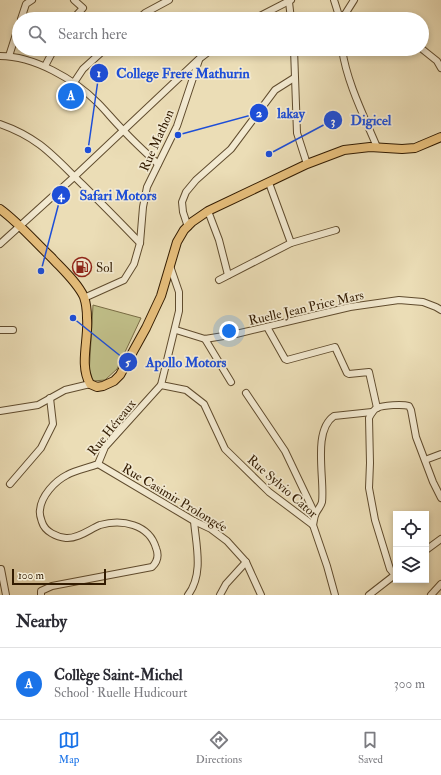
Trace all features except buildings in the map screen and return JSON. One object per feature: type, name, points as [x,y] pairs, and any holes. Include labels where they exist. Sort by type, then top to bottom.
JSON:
[{"type":"main road","points":[[0,209],[20,226],[77,285],[84,298],[88,318],[85,357],[86,378],[90,384],[98,387],[114,381],[120,375],[146,328],[158,302],[177,242],[188,227],[208,211],[308,164],[344,150],[377,147],[402,149],[415,148],[441,137]]},
{"type":"street","points":[[23,12],[26,4],[32,0]]},
{"type":"street","points":[[74,0],[83,8],[79,12]]},
{"type":"street","points":[[145,12],[168,0]]},
{"type":"street","points":[[334,0],[338,12]]},
{"type":"street","points":[[346,12],[354,0]]},
{"type":"street","points":[[268,12],[290,1],[291,12]]},
{"type":"street","points":[[9,56],[12,47]]},
{"type":"street","points":[[429,55],[437,61],[441,68]]},
{"type":"street","points":[[0,56],[9,56],[45,66],[73,84],[97,102],[158,164]]},
{"type":"street","points":[[45,66],[50,56]]},
{"type":"street","points":[[73,84],[83,69],[97,56]]},
{"type":"street","points":[[0,244],[204,56]]},
{"type":"street","points":[[294,56],[297,133],[308,164]]},
{"type":"street","points":[[343,56],[354,91],[377,147]]},
{"type":"street","name":"Rue Mathon","points":[[84,298],[124,280],[134,264],[140,242],[143,207],[147,187],[177,126],[200,59]]},
{"type":"street","points":[[188,227],[183,212],[182,202],[186,192],[196,180],[230,149],[275,90],[294,78]]},
{"type":"street","points":[[0,124],[17,130],[38,142],[58,159],[74,177],[140,242]]},
{"type":"street","points":[[269,183],[291,243]]},
{"type":"street","points":[[208,211],[219,240],[228,275]]},
{"type":"street","points":[[219,280],[291,243],[336,230]]},
{"type":"street","points":[[161,385],[176,330],[179,311],[178,292],[170,265]]},
{"type":"street","name":"Ruelle Jean Price Mars","points":[[176,330],[205,339],[236,334],[350,307],[399,300],[423,302],[441,310]]},
{"type":"street","points":[[267,327],[285,360],[335,347],[347,373],[369,372],[374,410],[369,418],[370,463],[368,488],[375,520],[390,569],[393,572]]},
{"type":"street","points":[[0,330],[13,330]]},
{"type":"street","points":[[205,339],[231,382]]},
{"type":"street","points":[[0,411],[38,405],[65,390],[90,384]]},
{"type":"street","name":"Rue Héreaux","points":[[41,595],[41,591],[52,586],[152,566],[156,563],[158,553],[156,545],[148,534],[137,526],[125,522],[100,526],[86,533],[68,538],[52,534],[43,526],[39,511],[44,497],[53,485],[66,475],[98,464],[105,447],[161,385]]},
{"type":"street","name":"Rue Sylvio Cator","points":[[161,385],[186,390],[204,404],[225,449],[269,492],[313,525],[335,595]]},
{"type":"street","points":[[246,393],[285,451],[316,514]]},
{"type":"street","points":[[10,484],[42,448],[53,424],[50,398]]},
{"type":"street","points":[[313,525],[316,514],[322,504],[321,446],[327,425],[330,419],[334,416],[374,410],[382,407],[409,406],[416,437],[441,496]]},
{"type":"street","points":[[425,460],[441,454]]},
{"type":"street","name":"Rue Casimir Prolongée","points":[[98,464],[194,521],[211,529],[227,542],[246,562],[261,595]]},
{"type":"street","points":[[188,595],[194,588],[197,577],[194,521]]},
{"type":"street","points":[[429,548],[441,539]]},
{"type":"street","points":[[220,595],[226,584],[246,562]]},
{"type":"street","points":[[1,569],[6,595]]},
{"type":"street","points":[[370,595],[393,576]]},
{"type":"street","points":[[431,595],[441,584]]},
{"type":"shaded area","points":[[93,305],[141,318],[117,369],[105,380],[93,381],[89,375]]},
{"type":"place","name":"Collège Saint-Michel","points":[[71,96]]},
{"type":"place","name":"lakay","points":[[178,135]]},
{"type":"place","name":"College Frere Mathurin","points":[[88,150]]},
{"type":"place","name":"Digicel","points":[[269,154]]},
{"type":"place","name":"Sol","points":[[82,267]]},
{"type":"place","name":"Safari Motors","points":[[41,271]]},
{"type":"place","name":"Apollo Motors","points":[[73,318]]}]
